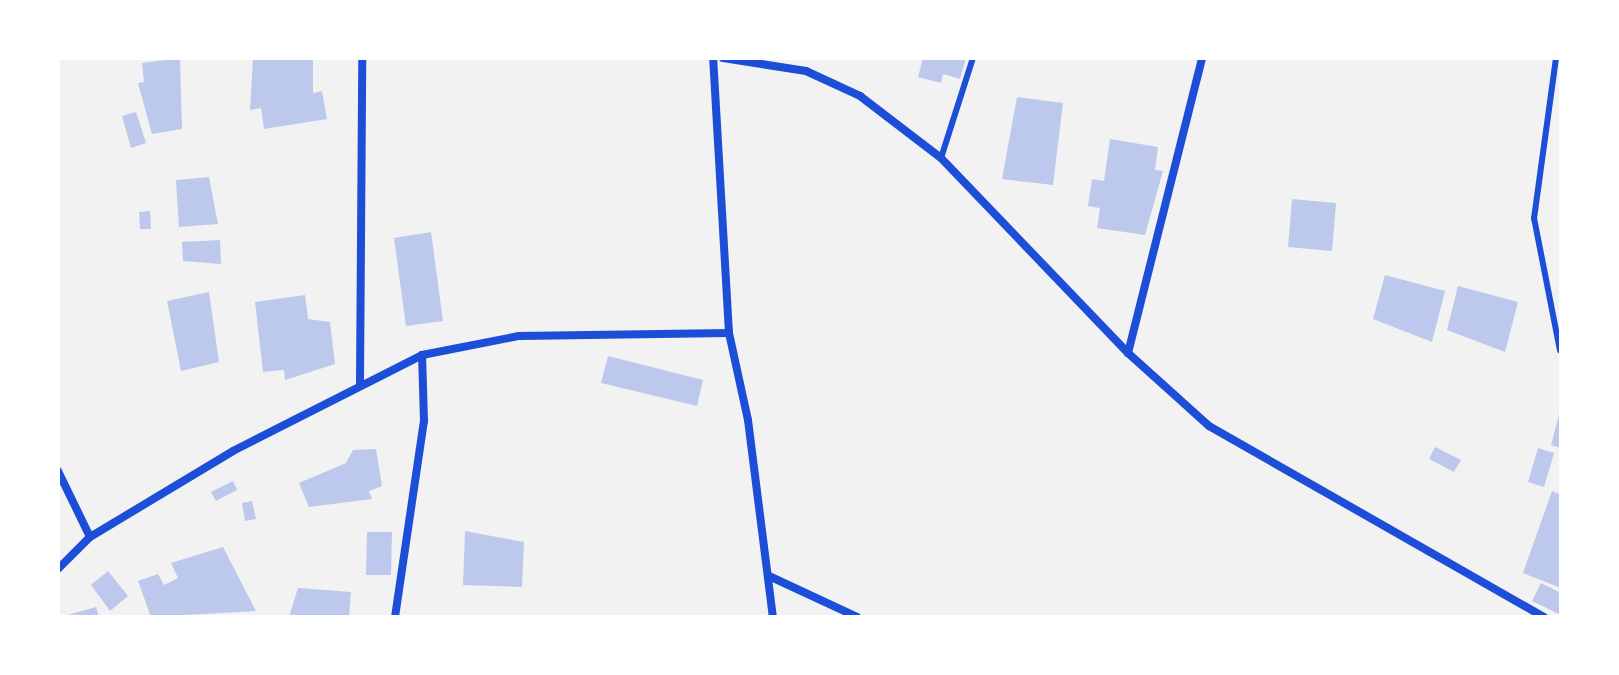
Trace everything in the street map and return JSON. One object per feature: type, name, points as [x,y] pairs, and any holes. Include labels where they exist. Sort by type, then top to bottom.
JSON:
[{"type":"street","points":[[360,383],[362,58]]},
{"type":"street","points":[[713,58],[729,333],[773,617]]},
{"type":"street","points":[[723,58],[806,71],[860,96],[941,158],[1128,353],[1209,426],[1544,617]]},
{"type":"street","points":[[1128,353],[1202,58]]},
{"type":"street","points":[[58,569],[90,537],[360,383],[422,355],[519,336],[729,333]]},
{"type":"street","points":[[395,617],[424,421],[422,355]]},
{"type":"street","points":[[58,471],[90,537]]},
{"type":"street","points":[[769,576],[857,617]]},
{"type":"lane","points":[[941,158],[973,58]]},
{"type":"lane","points":[[1556,58],[1534,218],[1560,350]]},
{"type":"building","points":[[180,58],[182,129],[152,134],[138,83],[144,82],[142,63]]},
{"type":"building","points":[[253,58],[313,58],[313,93],[322,91],[327,119],[264,129],[261,108],[250,110]]},
{"type":"building","points":[[923,58],[966,58],[960,79],[943,74],[941,83],[918,77]]},
{"type":"building","points":[[1017,97],[1063,103],[1053,185],[1002,179]]},
{"type":"building","points":[[136,112],[146,143],[131,148],[122,116]]},
{"type":"building","points":[[1110,139],[1158,147],[1155,170],[1163,171],[1145,235],[1097,228],[1100,208],[1088,206],[1092,179],[1104,181]]},
{"type":"building","points":[[209,177],[218,224],[179,227],[176,180]]},
{"type":"building","points":[[1292,199],[1336,203],[1332,251],[1288,247]]},
{"type":"building","points":[[150,211],[151,229],[140,229],[139,212]]},
{"type":"building","points":[[431,232],[443,321],[406,326],[394,238]]},
{"type":"building","points":[[220,240],[221,264],[183,261],[182,242]]},
{"type":"building","points":[[1385,275],[1445,291],[1432,342],[1373,319]]},
{"type":"building","points":[[1458,286],[1518,302],[1505,352],[1447,330]]},
{"type":"building","points":[[209,292],[219,362],[181,371],[167,301]]},
{"type":"building","points":[[305,295],[308,319],[330,322],[335,364],[285,380],[284,370],[263,372],[255,302]]},
{"type":"building","points":[[608,356],[703,380],[697,406],[601,383]]},
{"type":"building","points":[[1561,412],[1561,448],[1551,445]]},
{"type":"building","points":[[1435,447],[1461,460],[1454,472],[1429,459]]},
{"type":"building","points":[[1538,448],[1554,453],[1544,487],[1528,482]]},
{"type":"building","points":[[376,449],[382,486],[369,491],[372,499],[309,507],[299,483],[346,463],[353,450]]},
{"type":"building","points":[[233,481],[237,490],[216,501],[211,492]]},
{"type":"building","points":[[1552,491],[1561,495],[1561,588],[1523,573]]},
{"type":"building","points":[[252,501],[256,519],[245,521],[242,503]]},
{"type":"building","points":[[465,531],[524,542],[522,587],[463,585]]},
{"type":"building","points":[[367,532],[392,532],[391,575],[366,575]]},
{"type":"building","points":[[223,547],[256,611],[151,617],[138,581],[158,574],[164,585],[178,578],[171,563]]},
{"type":"building","points":[[108,571],[128,596],[110,611],[91,585]]},
{"type":"building","points":[[1541,583],[1561,593],[1561,615],[1532,601]]},
{"type":"building","points":[[298,588],[351,592],[349,617],[289,617]]},
{"type":"building","points":[[96,607],[99,617],[64,617],[64,616]]}]
